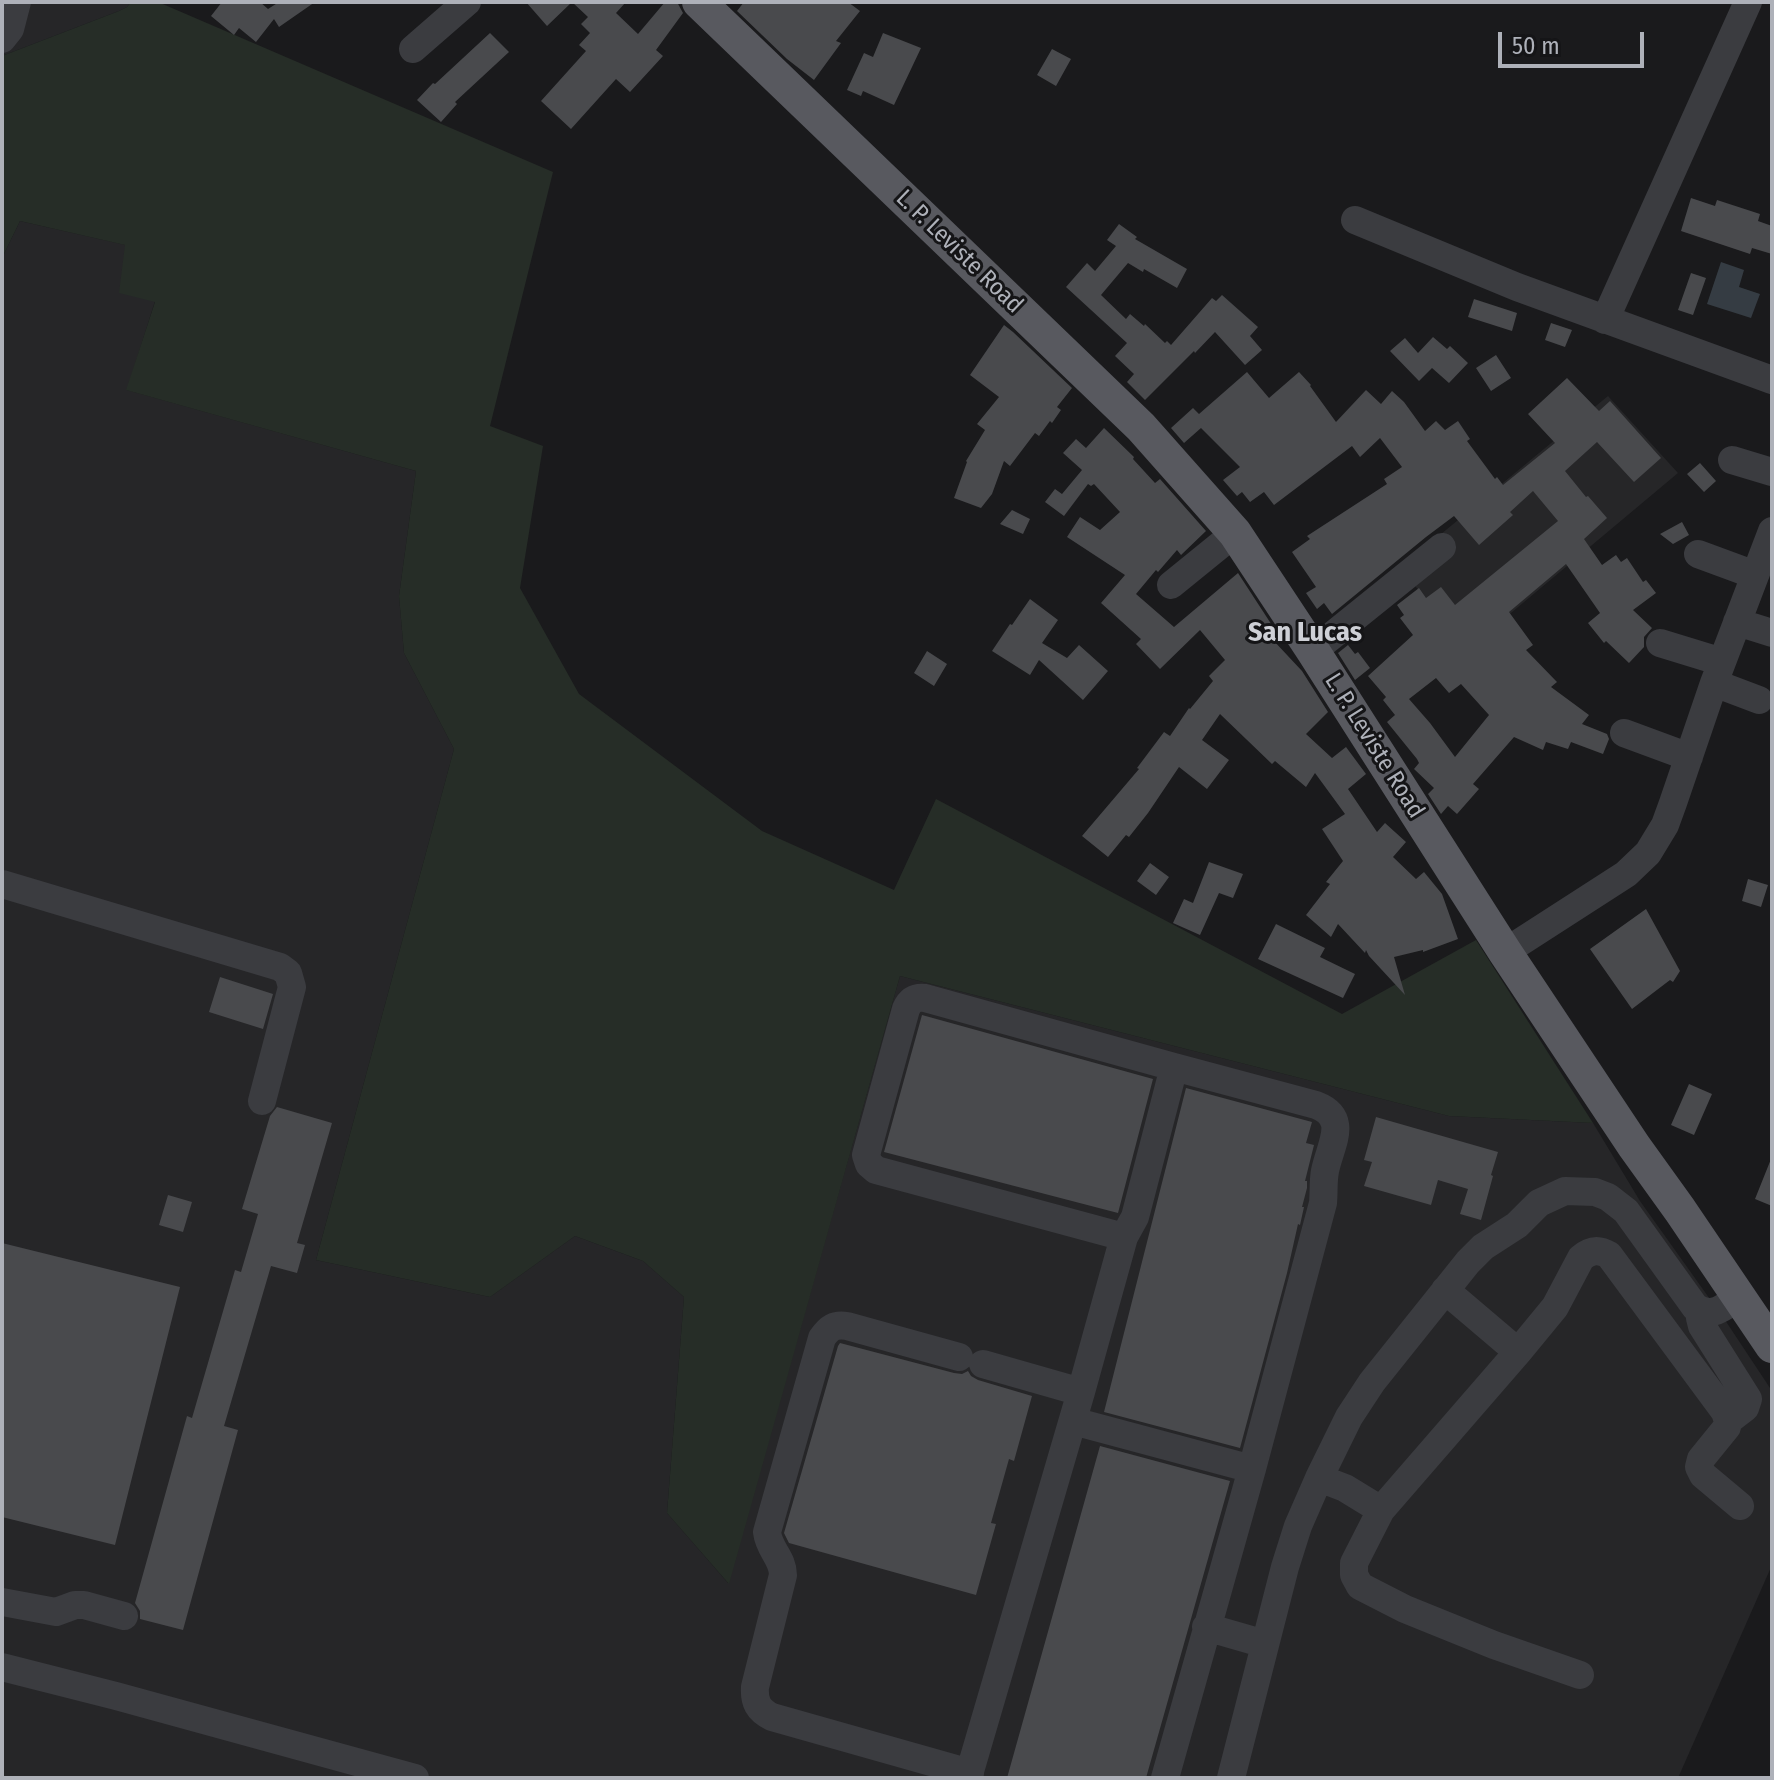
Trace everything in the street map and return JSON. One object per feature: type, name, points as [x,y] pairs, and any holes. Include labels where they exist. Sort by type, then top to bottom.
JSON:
[{"type":"main road","name":"L. P. Leviste Road","points":[[707,5],[1141,427],[1235,533],[1505,952],[1772,1346]]},
{"type":"street","points":[[2,39],[10,29],[17,2]]},
{"type":"street","points":[[413,49],[467,2]]},
{"type":"street","points":[[1605,320],[1755,8]]},
{"type":"street","points":[[1355,220],[1517,287],[1772,380]]},
{"type":"street","points":[[1732,460],[1772,472]]},
{"type":"street","points":[[1505,952],[1626,874],[1648,853],[1665,825],[1772,531]]},
{"type":"street","points":[[1171,585],[1235,533]]},
{"type":"street","points":[[1313,651],[1442,547]]},
{"type":"street","points":[[1698,554],[1755,575]]},
{"type":"street","points":[[1737,622],[1772,633]]},
{"type":"street","points":[[1660,643],[1718,673],[1759,700]]},
{"type":"street","points":[[1624,733],[1689,757]]},
{"type":"street","points":[[2,884],[280,967],[288,973],[292,987],[262,1101]]},
{"type":"street","points":[[1124,1237],[876,1170],[869,1164],[866,1155],[911,1000],[925,998],[1316,1105],[1331,1112],[1336,1125],[1324,1175],[1323,1203],[1165,1778]]},
{"type":"street","points":[[1081,1392],[847,1326],[829,1328],[822,1338],[767,1532],[770,1547],[783,1564],[783,1575],[755,1687],[754,1698],[764,1713],[969,1775],[1073,1421],[1124,1237],[1135,1217],[1174,1067]]},
{"type":"street","points":[[1231,1778],[1289,1554],[1319,1478],[1361,1398],[1383,1366],[1483,1247],[1517,1225],[1547,1218],[1587,1193],[1595,1192],[1615,1201],[1626,1211],[1692,1303],[1702,1311],[1712,1313],[1739,1297]]},
{"type":"street","points":[[1580,1675],[1494,1645],[1360,1586],[1354,1575],[1354,1563],[1381,1510],[1555,1307],[1581,1258],[1591,1251],[1603,1252],[1613,1259],[1725,1412],[1728,1421]]},
{"type":"street","points":[[1445,1290],[1518,1352]]},
{"type":"street","points":[[1702,1311],[1702,1326],[1748,1399],[1745,1408],[1728,1421],[1724,1432],[1701,1459],[1699,1467],[1703,1475],[1740,1506]]},
{"type":"street","points":[[1073,1421],[1252,1469]]},
{"type":"street","points":[[1319,1478],[1356,1494],[1381,1510]]},
{"type":"street","points":[[2,1602],[56,1612],[78,1604],[124,1616]]},
{"type":"street","points":[[1206,1627],[1265,1644]]},
{"type":"street","points":[[2,1667],[415,1778]]},
{"type":"shaded area","points":[[2,2],[131,2],[119,11],[2,56]]},
{"type":"shaded area","points":[[131,2],[158,2],[553,172],[490,426],[543,446],[520,588],[579,694],[762,831],[894,890],[936,799],[1342,1014],[1476,940],[1593,1123],[1449,1116],[900,976],[729,1584],[667,1513],[684,1297],[643,1261],[575,1236],[490,1297],[316,1260],[454,749],[404,653],[399,596],[416,471],[126,390],[155,302],[119,293],[125,245],[20,221],[2,258],[2,56],[119,11]]},
{"type":"shaded area","points":[[20,221],[126,245],[155,301],[127,390],[416,471],[399,596],[404,653],[454,749],[316,1260],[490,1297],[575,1236],[643,1261],[684,1297],[667,1513],[728,1583],[900,976],[1449,1116],[1593,1123],[1640,1201],[1772,1391],[1772,1565],[1678,1778],[2,1778],[2,258]]},
{"type":"shaded area","points":[[1721,262],[1744,270],[1739,287],[1760,294],[1751,318],[1707,304]]},
{"type":"shaded area","points":[[1608,396],[1678,473],[1468,649],[1400,568]]},
{"type":"building","points":[[222,2],[260,2],[268,9],[279,2],[315,2],[279,27],[274,19],[256,42],[239,28],[234,35],[211,16]]},
{"type":"building","points":[[526,2],[572,2],[547,26]]},
{"type":"building","points":[[572,2],[626,2],[616,13],[638,34],[665,2],[677,2],[683,13],[656,50],[663,56],[630,92],[616,79],[571,129],[541,101],[586,51],[579,45],[590,33],[581,24],[588,17]]},
{"type":"building","points":[[744,2],[848,2],[860,11],[836,41],[841,43],[814,80],[737,11]]},
{"type":"building","points":[[490,33],[509,52],[455,102],[457,104],[441,122],[417,100]]},
{"type":"building","points":[[883,33],[921,48],[894,105],[863,91],[861,96],[847,90],[864,53],[873,57]]},
{"type":"building","points":[[1052,49],[1071,59],[1056,86],[1037,75]]},
{"type":"building","points":[[1691,198],[1715,206],[1717,200],[1760,214],[1758,221],[1772,226],[1772,254],[1752,248],[1750,254],[1681,231]]},
{"type":"building","points":[[1119,224],[1137,237],[1135,239],[1187,269],[1177,288],[1128,263],[1101,295],[1126,319],[1130,314],[1171,345],[1212,298],[1216,301],[1222,295],[1258,327],[1250,336],[1262,350],[1245,365],[1215,332],[1145,400],[1127,382],[1134,374],[1115,356],[1127,343],[1066,287],[1087,263],[1095,271],[1116,246],[1107,240]]},
{"type":"building","points":[[1691,273],[1706,278],[1693,315],[1678,310]]},
{"type":"building","points":[[1474,299],[1517,313],[1512,331],[1468,317]]},
{"type":"building","points":[[1551,323],[1572,330],[1565,347],[1545,340]]},
{"type":"building","points":[[1004,325],[1072,388],[1057,407],[1061,410],[1052,423],[1050,421],[1039,436],[1035,433],[1010,466],[1004,461],[992,494],[981,508],[954,498],[966,461],[985,430],[977,424],[999,397],[970,375]]},
{"type":"building","points":[[1433,337],[1447,349],[1450,346],[1468,363],[1449,383],[1432,368],[1419,381],[1390,351],[1405,338],[1418,353]]},
{"type":"building","points":[[1496,355],[1511,378],[1491,391],[1476,368]]},
{"type":"building","points":[[1247,372],[1269,398],[1299,372],[1336,422],[1366,390],[1381,404],[1392,391],[1425,431],[1436,421],[1445,430],[1458,421],[1470,439],[1467,441],[1503,485],[1555,443],[1528,414],[1567,378],[1599,411],[1610,401],[1661,458],[1634,482],[1597,442],[1565,471],[1607,518],[1584,539],[1602,565],[1616,555],[1621,562],[1627,558],[1643,582],[1646,580],[1656,593],[1633,610],[1652,628],[1644,637],[1644,647],[1629,663],[1606,641],[1604,643],[1588,623],[1600,613],[1566,564],[1509,612],[1533,645],[1526,650],[1557,682],[1551,687],[1589,715],[1582,724],[1607,734],[1609,739],[1603,754],[1571,742],[1568,749],[1546,742],[1543,750],[1514,737],[1473,784],[1479,789],[1457,814],[1448,806],[1441,814],[1428,794],[1434,788],[1414,769],[1419,763],[1417,759],[1387,722],[1395,715],[1383,700],[1386,697],[1368,676],[1413,635],[1400,618],[1404,615],[1397,605],[1419,588],[1426,598],[1441,587],[1455,605],[1558,521],[1533,491],[1510,512],[1513,515],[1479,545],[1454,516],[1332,614],[1324,603],[1317,609],[1306,593],[1316,587],[1292,552],[1310,539],[1307,536],[1387,484],[1384,479],[1402,467],[1380,438],[1360,457],[1352,446],[1274,505],[1264,492],[1250,502],[1242,492],[1237,496],[1223,480],[1240,467],[1201,428],[1184,443],[1171,428],[1193,408],[1199,414]],"holes":[[[1436,678],[1449,693],[1461,684],[1489,715],[1455,757],[1409,699]]]},
{"type":"building","points":[[1104,428],[1155,483],[1160,479],[1206,531],[1181,555],[1177,550],[1136,594],[1174,627],[1238,573],[1279,636],[1273,640],[1302,671],[1328,712],[1306,734],[1332,758],[1346,747],[1366,774],[1348,789],[1377,832],[1385,823],[1406,842],[1393,857],[1416,879],[1424,872],[1442,894],[1458,939],[1423,952],[1394,957],[1405,995],[1366,950],[1365,953],[1338,924],[1331,937],[1306,915],[1343,861],[1322,829],[1345,814],[1315,773],[1306,787],[1275,761],[1272,764],[1220,714],[1202,740],[1229,760],[1207,789],[1179,767],[1148,813],[1108,857],[1082,836],[1139,769],[1164,732],[1170,736],[1213,681],[1209,676],[1225,660],[1200,630],[1160,669],[1136,644],[1141,639],[1101,603],[1125,575],[1067,537],[1080,517],[1100,530],[1120,512],[1094,484],[1088,484],[1064,516],[1045,502],[1055,489],[1062,494],[1082,470],[1063,453],[1076,439],[1086,448]]},
{"type":"building","points":[[1700,463],[1716,481],[1704,492],[1687,474]]},
{"type":"building","points":[[1012,510],[1030,519],[1023,534],[1000,524]]},
{"type":"building","points":[[1682,522],[1689,535],[1673,544],[1660,534]]},
{"type":"building","points":[[1030,599],[1058,620],[1042,643],[1067,658],[1079,645],[1108,671],[1083,700],[1039,660],[1030,675],[992,651]]},
{"type":"building","points":[[1348,645],[1370,668],[1355,680],[1338,653]]},
{"type":"building","points":[[927,651],[947,664],[934,686],[914,673]]},
{"type":"building","points":[[1209,862],[1243,874],[1233,898],[1219,893],[1200,935],[1173,923],[1184,899],[1193,903]]},
{"type":"building","points":[[1150,863],[1169,877],[1156,895],[1137,881]]},
{"type":"building","points":[[1748,879],[1768,885],[1761,907],[1742,901]]},
{"type":"building","points":[[1646,909],[1680,971],[1673,982],[1670,980],[1632,1009],[1590,949]]},
{"type":"building","points":[[1276,924],[1325,948],[1320,957],[1355,974],[1343,998],[1258,959]]},
{"type":"building","points":[[220,977],[273,994],[263,1029],[209,1012]]},
{"type":"building","points":[[922,1015],[1153,1079],[1118,1213],[884,1152]]},
{"type":"building","points":[[1689,1084],[1712,1094],[1694,1135],[1671,1125]]},
{"type":"building","points":[[1186,1088],[1312,1122],[1306,1143],[1314,1145],[1305,1181],[1304,1207],[1240,1448],[1104,1412]]},
{"type":"building","points":[[277,1107],[332,1123],[297,1243],[305,1245],[297,1273],[271,1266],[224,1426],[238,1430],[183,1630],[140,1619],[135,1603],[187,1416],[192,1418],[235,1270],[241,1272],[258,1214],[242,1209],[270,1116]]},
{"type":"building","points":[[1376,1117],[1498,1152],[1481,1220],[1460,1214],[1468,1189],[1438,1180],[1431,1205],[1364,1186],[1372,1162],[1364,1160]]},
{"type":"building","points":[[1772,1159],[1772,1206],[1755,1199]]},
{"type":"building","points":[[168,1195],[192,1202],[183,1232],[159,1225]]},
{"type":"building","points":[[2,1243],[180,1287],[115,1545],[2,1517]]},
{"type":"building","points":[[840,1343],[954,1373],[968,1371],[978,1380],[1032,1396],[1014,1461],[1009,1459],[991,1523],[996,1524],[976,1595],[789,1543],[784,1533]]},
{"type":"building","points":[[1100,1446],[1230,1481],[1146,1778],[1007,1778]]},
{"type":"district","name":"San Lucas","points":[[1305,633]]}]
